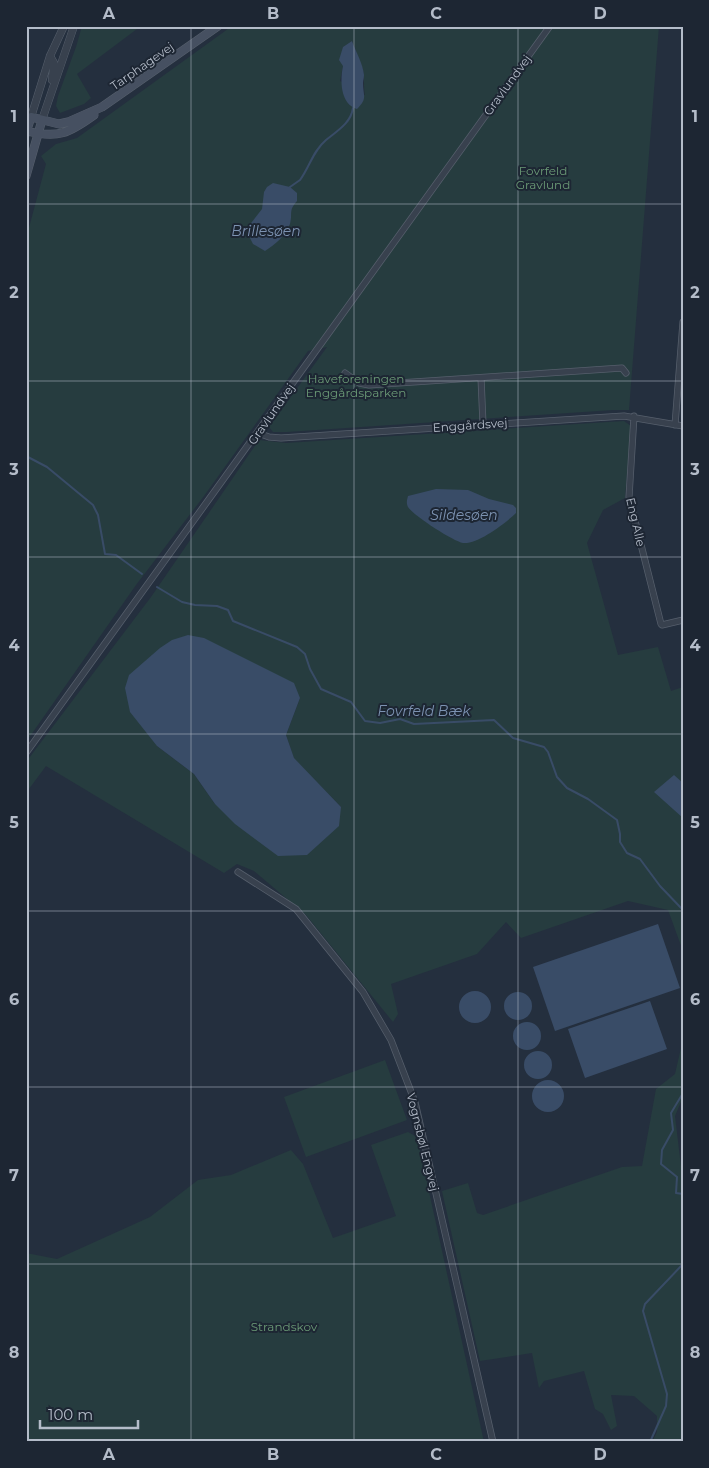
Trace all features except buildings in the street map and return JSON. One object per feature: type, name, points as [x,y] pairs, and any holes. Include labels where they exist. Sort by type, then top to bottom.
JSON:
[{"type":"main road","name":"Tarphagevej","points":[[27,132],[49,136],[62,134],[77,127],[102,107],[218,26]]},
{"type":"main road","name":"Tarphagevej","points":[[31,117],[59,124],[102,107]]},
{"type":"main road","points":[[27,132],[31,117]]},
{"type":"main road","points":[[26,176],[42,120]]},
{"type":"street","points":[[31,117],[50,56],[64,26]]},
{"type":"street","points":[[42,120],[52,85],[74,26]]},
{"type":"street","name":"Gravlundvej","points":[[26,753],[550,26]]},
{"type":"street","points":[[50,56],[63,58]]},
{"type":"street","points":[[50,56],[54,63],[52,85]]},
{"type":"street","points":[[675,425],[683,322]]},
{"type":"street","points":[[345,373],[359,384],[369,385],[622,368],[626,373]]},
{"type":"street","points":[[481,378],[483,424]]},
{"type":"street","name":"Enggårdsvej","points":[[258,432],[269,437],[281,438],[624,416],[634,416],[683,426]]},
{"type":"street","name":"Eng Alle","points":[[634,416],[629,497],[662,625],[683,620]]},
{"type":"street","name":"Vognsbøl Engvej","points":[[238,872],[296,910],[363,992],[391,1040],[415,1102],[493,1442]]},
{"type":"green space","points":[[82,26],[141,26],[77,74],[91,98],[84,104],[60,113],[56,106],[58,96]]},
{"type":"green space","points":[[232,26],[659,26],[629,410],[273,432],[269,427],[327,347],[308,351],[204,496],[136,585],[26,742],[26,239],[46,164],[41,156],[56,144],[77,138]],"holes":[[[352,41],[363,70],[365,95],[340,81]]]},
{"type":"green space","points":[[624,421],[631,426],[625,498],[603,510],[587,543],[618,655],[658,647],[671,691],[683,687],[683,951],[668,910],[628,901],[521,938],[506,922],[477,954],[391,984],[398,1014],[393,1022],[306,915],[254,871],[237,864],[224,873],[46,766],[26,793],[26,762],[151,597],[259,440],[286,443]],"holes":[[[300,698],[286,735],[294,759],[341,807],[215,804],[194,774],[157,746]]]},
{"type":"green space","points":[[683,1039],[683,1097],[675,1116],[683,1183],[683,1442],[652,1442],[657,1432],[657,1416],[634,1396],[611,1395],[617,1426],[611,1430],[603,1414],[595,1409],[584,1371],[544,1381],[539,1388],[532,1353],[480,1361],[442,1191],[468,1183],[477,1213],[483,1215],[622,1167],[642,1166],[656,1089],[675,1074]]},
{"type":"green space","points":[[385,1060],[407,1120],[306,1157],[284,1097]]},
{"type":"green space","name":"Strandskov","points":[[408,1132],[417,1137],[484,1442],[26,1442],[26,1253],[57,1259],[150,1217],[198,1180],[231,1175],[291,1150],[303,1164],[333,1238],[396,1216],[371,1145]]},
{"type":"water","points":[[352,41],[364,75],[364,99],[357,109],[351,106],[344,97],[342,91],[343,66],[339,60],[343,47]]},
{"type":"water","name":"Brillesøen","points":[[273,183],[290,187],[297,193],[297,201],[291,212],[290,224],[286,232],[265,251],[253,244],[248,234],[248,227],[262,209],[264,192]]},
{"type":"water","name":"Sildesøen","points":[[436,489],[468,490],[489,499],[513,505],[516,508],[516,513],[484,537],[469,543],[463,543],[434,528],[408,507],[408,496]]},
{"type":"water","points":[[188,635],[204,638],[294,683],[300,698],[286,735],[294,758],[341,807],[339,826],[307,855],[278,856],[235,824],[215,804],[194,774],[157,746],[130,712],[125,688],[129,675],[160,648],[172,640]]},
{"type":"water","points":[[674,775],[683,783],[683,818],[654,792]]},
{"type":"water","points":[[658,924],[680,988],[555,1031],[533,967]]},
{"type":"water","points":[[475,991],[481,992],[486,996],[490,1001],[490,1013],[486,1018],[481,1022],[475,1023],[469,1022],[464,1018],[460,1013],[459,1007],[460,1001],[464,996],[469,992]]},
{"type":"water","points":[[518,992],[528,996],[532,1006],[528,1016],[518,1020],[508,1016],[504,1006],[508,996]]},
{"type":"water","points":[[650,1001],[667,1049],[585,1078],[568,1029]]},
{"type":"water","points":[[527,1022],[537,1026],[541,1036],[537,1046],[527,1050],[517,1046],[513,1036],[517,1026]]},
{"type":"water","points":[[538,1051],[548,1055],[552,1065],[548,1075],[538,1079],[528,1075],[524,1065],[528,1055]]},
{"type":"water","points":[[548,1080],[560,1084],[564,1096],[560,1108],[548,1112],[536,1108],[532,1096],[536,1084]]},
{"type":"waterway","points":[[300,180],[318,149],[346,122],[353,108]]},
{"type":"waterway","points":[[290,187],[300,180]]},
{"type":"waterway","name":"Fovrfeld Bæk","points":[[26,456],[47,467],[93,505],[98,515],[105,554],[116,555],[142,574]]},
{"type":"waterway","name":"Fovrfeld Bæk","points":[[157,587],[182,602],[195,605],[217,606],[228,610],[233,621],[297,647],[305,654],[310,669],[321,689],[351,702],[365,721],[380,723],[400,719],[414,724],[494,720],[513,738],[544,747],[548,752],[557,777],[567,788],[588,799],[617,820],[620,842],[627,853],[640,859],[660,886],[683,910]]},
{"type":"waterway","points":[[683,1093],[671,1113],[673,1130],[662,1150],[661,1164],[677,1177],[676,1193],[683,1194]]},
{"type":"waterway","points":[[650,1442],[666,1406],[667,1394],[643,1311],[645,1304],[683,1264]]},
{"type":"park label","name":"Fovrfeld Gravlund","points":[[543,177]]},
{"type":"park label","name":"Haveforeningen Enggårdsparken","points":[[356,385]]}]
